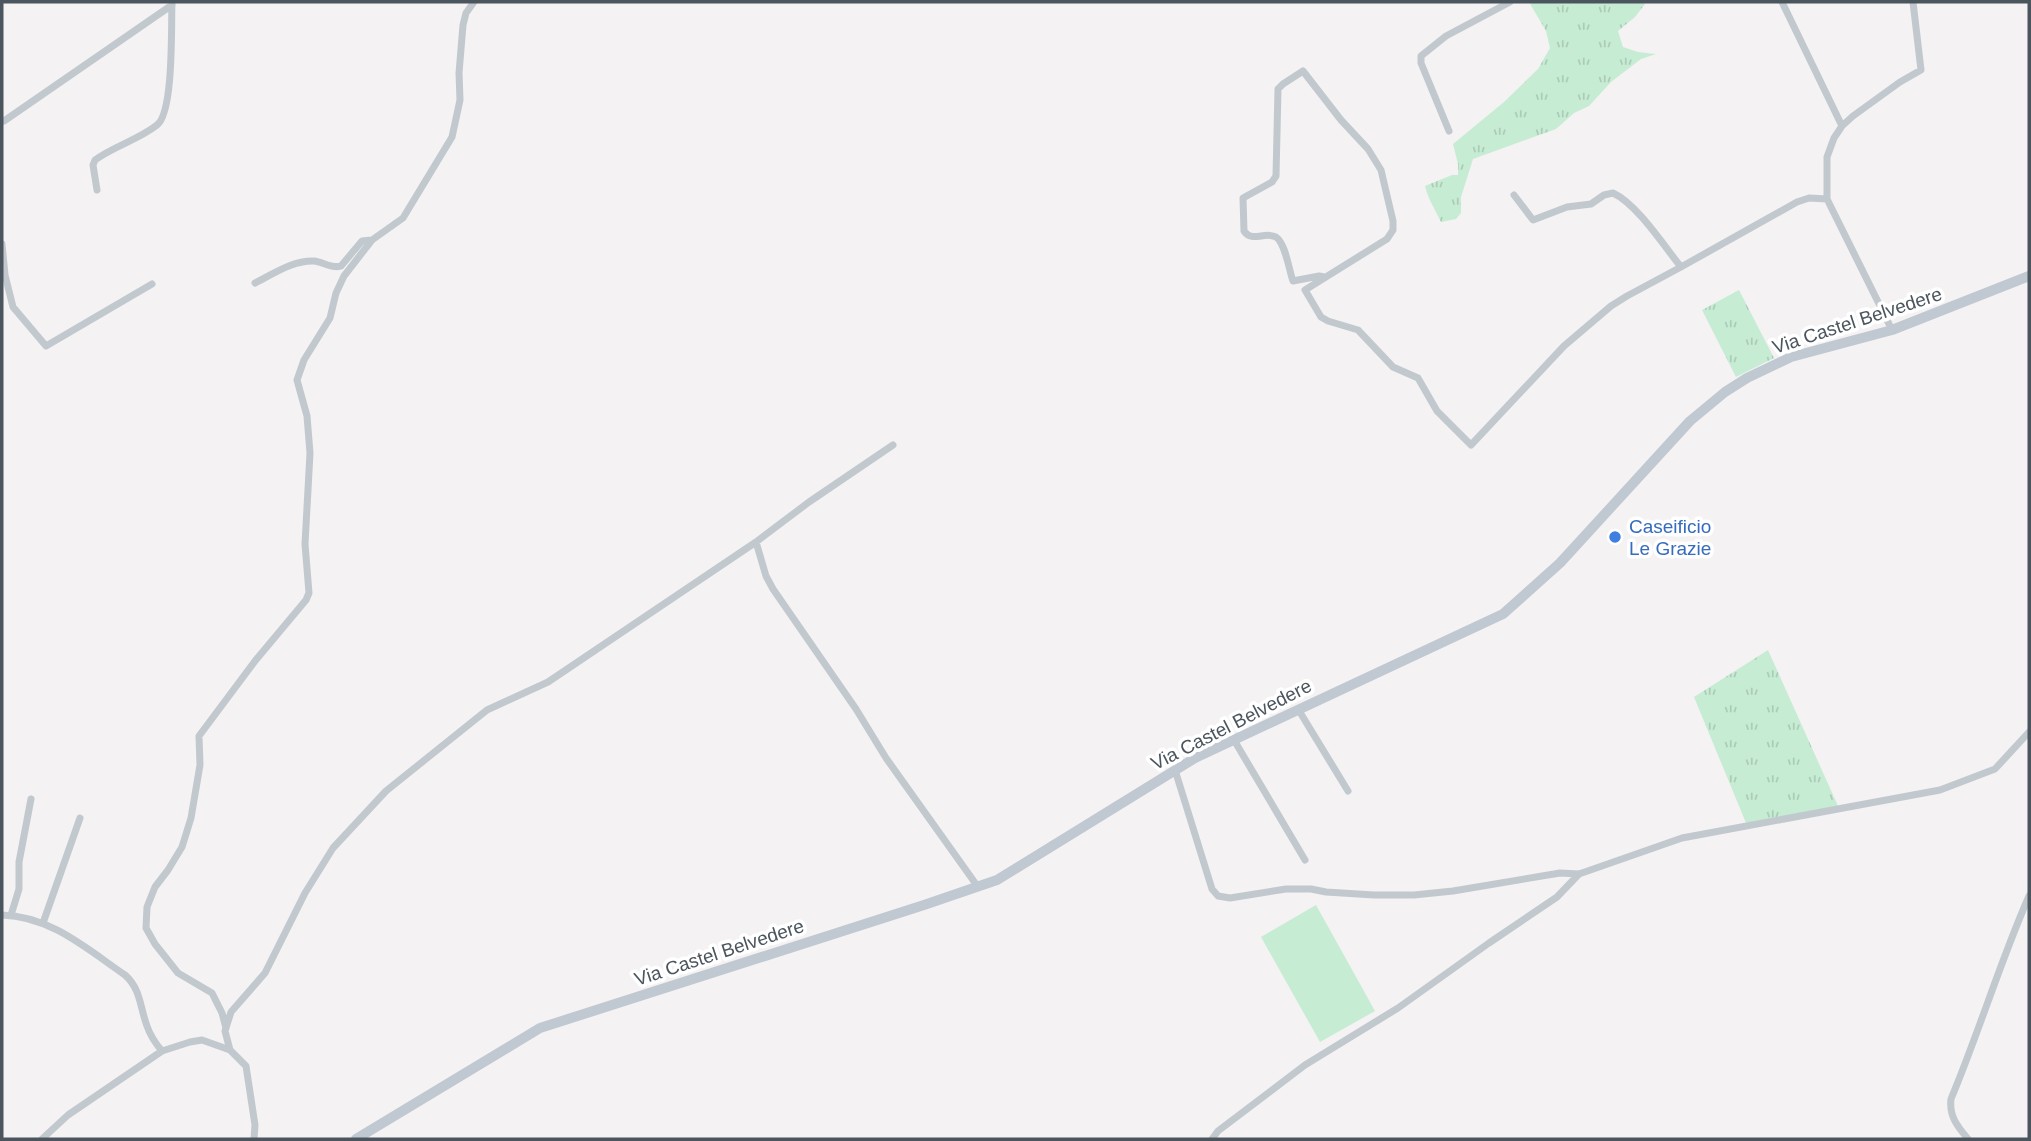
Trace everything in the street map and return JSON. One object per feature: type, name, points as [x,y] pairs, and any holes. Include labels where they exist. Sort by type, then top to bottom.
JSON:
[{"type":"street","points":[[226,1028],[212,993],[178,973],[155,944],[146,928],[147,907],[155,887],[172,864],[187,833],[200,765],[199,736],[309,593],[305,544],[310,453],[307,416],[297,380],[304,360],[330,318],[340,282],[372,240],[402,218],[452,136],[460,100],[463,25],[466,13],[474,2]]},
{"type":"street","points":[[1449,131],[1420,63],[1421,56],[1446,36],[1510,2]]},
{"type":"street","points":[[1782,2],[1842,126]]},
{"type":"street","points":[[1892,330],[1827,199],[1827,157],[1842,126],[1891,88],[1921,70],[1913,2]]},
{"type":"street","points":[[4,121],[172,3]]},
{"type":"street","points":[[97,190],[93,165],[95,160],[160,123],[165,113],[169,84],[172,3]]},
{"type":"street","points":[[1325,277],[1293,281],[1279,240],[1269,236],[1251,237],[1244,231],[1243,198],[1272,182],[1276,176],[1278,89],[1304,71],[1376,161],[1384,178],[1393,221],[1393,230],[1387,239],[1305,290],[1321,317],[1358,330],[1393,367],[1418,378],[1437,411],[1471,445],[1564,346],[1593,320],[1627,296],[1797,202],[1809,198],[1827,199]]},
{"type":"street","points":[[1514,195],[1533,220],[1567,207],[1591,204],[1604,195],[1613,193],[1622,197],[1636,212],[1681,267]]},
{"type":"street","points":[[255,283],[301,262],[312,261],[336,268],[341,266],[362,241],[372,240]]},
{"type":"street","points":[[2,244],[5,275],[13,307],[46,346],[152,284]]},
{"type":"street","name":"Via Castel Belvedere","points":[[356,1139],[540,1028],[997,880],[1195,758],[1503,614],[1560,563],[1690,421],[1733,387],[1756,373],[1791,357],[1892,330],[2029,276]]},
{"type":"street","points":[[230,1050],[225,1031],[231,1012],[265,973],[305,894],[333,848],[386,791],[487,710],[548,682],[756,542],[892,445]]},
{"type":"street","points":[[756,542],[772,589],[856,709],[886,758],[978,887]]},
{"type":"street","points":[[1298,709],[1348,791]]},
{"type":"street","points":[[1175,770],[1212,889],[1218,896],[1230,898],[1286,889],[1374,895],[1427,894],[1560,873],[1579,874],[1682,838],[1940,790],[1995,769],[2029,732]]},
{"type":"street","points":[[1234,740],[1305,860]]},
{"type":"street","points":[[11,915],[19,889],[19,862],[31,799]]},
{"type":"street","points":[[43,923],[80,818]]},
{"type":"street","points":[[1212,1139],[1218,1131],[1305,1065],[1428,988],[1557,897],[1579,874]]},
{"type":"street","points":[[1968,1139],[1952,1117],[1951,1099],[2029,896]]},
{"type":"street","points":[[2,915],[43,923],[63,933],[130,979],[140,997],[147,1027],[162,1051]]},
{"type":"street","points":[[42,1139],[79,1108],[162,1051],[202,1040],[230,1050],[246,1066],[255,1125],[254,1139]]},
{"type":"green space","points":[[1529,2],[1642,2],[1645,4],[1635,17],[1618,31],[1623,47],[1656,54],[1641,59],[1611,82],[1589,106],[1574,113],[1556,129],[1473,159],[1461,197],[1461,213],[1456,219],[1441,222],[1425,186],[1458,175],[1453,144],[1504,102],[1538,69],[1550,48],[1546,31]]},
{"type":"green space","points":[[1739,290],[1774,358],[1736,377],[1702,310]]},
{"type":"green space","points":[[1768,650],[1838,806],[1746,823],[1694,697]]},
{"type":"green space","points":[[1316,905],[1375,1011],[1320,1042],[1261,937]]},
{"type":"place","name":"Caseificio Le Grazie","points":[[1615,537]]}]
